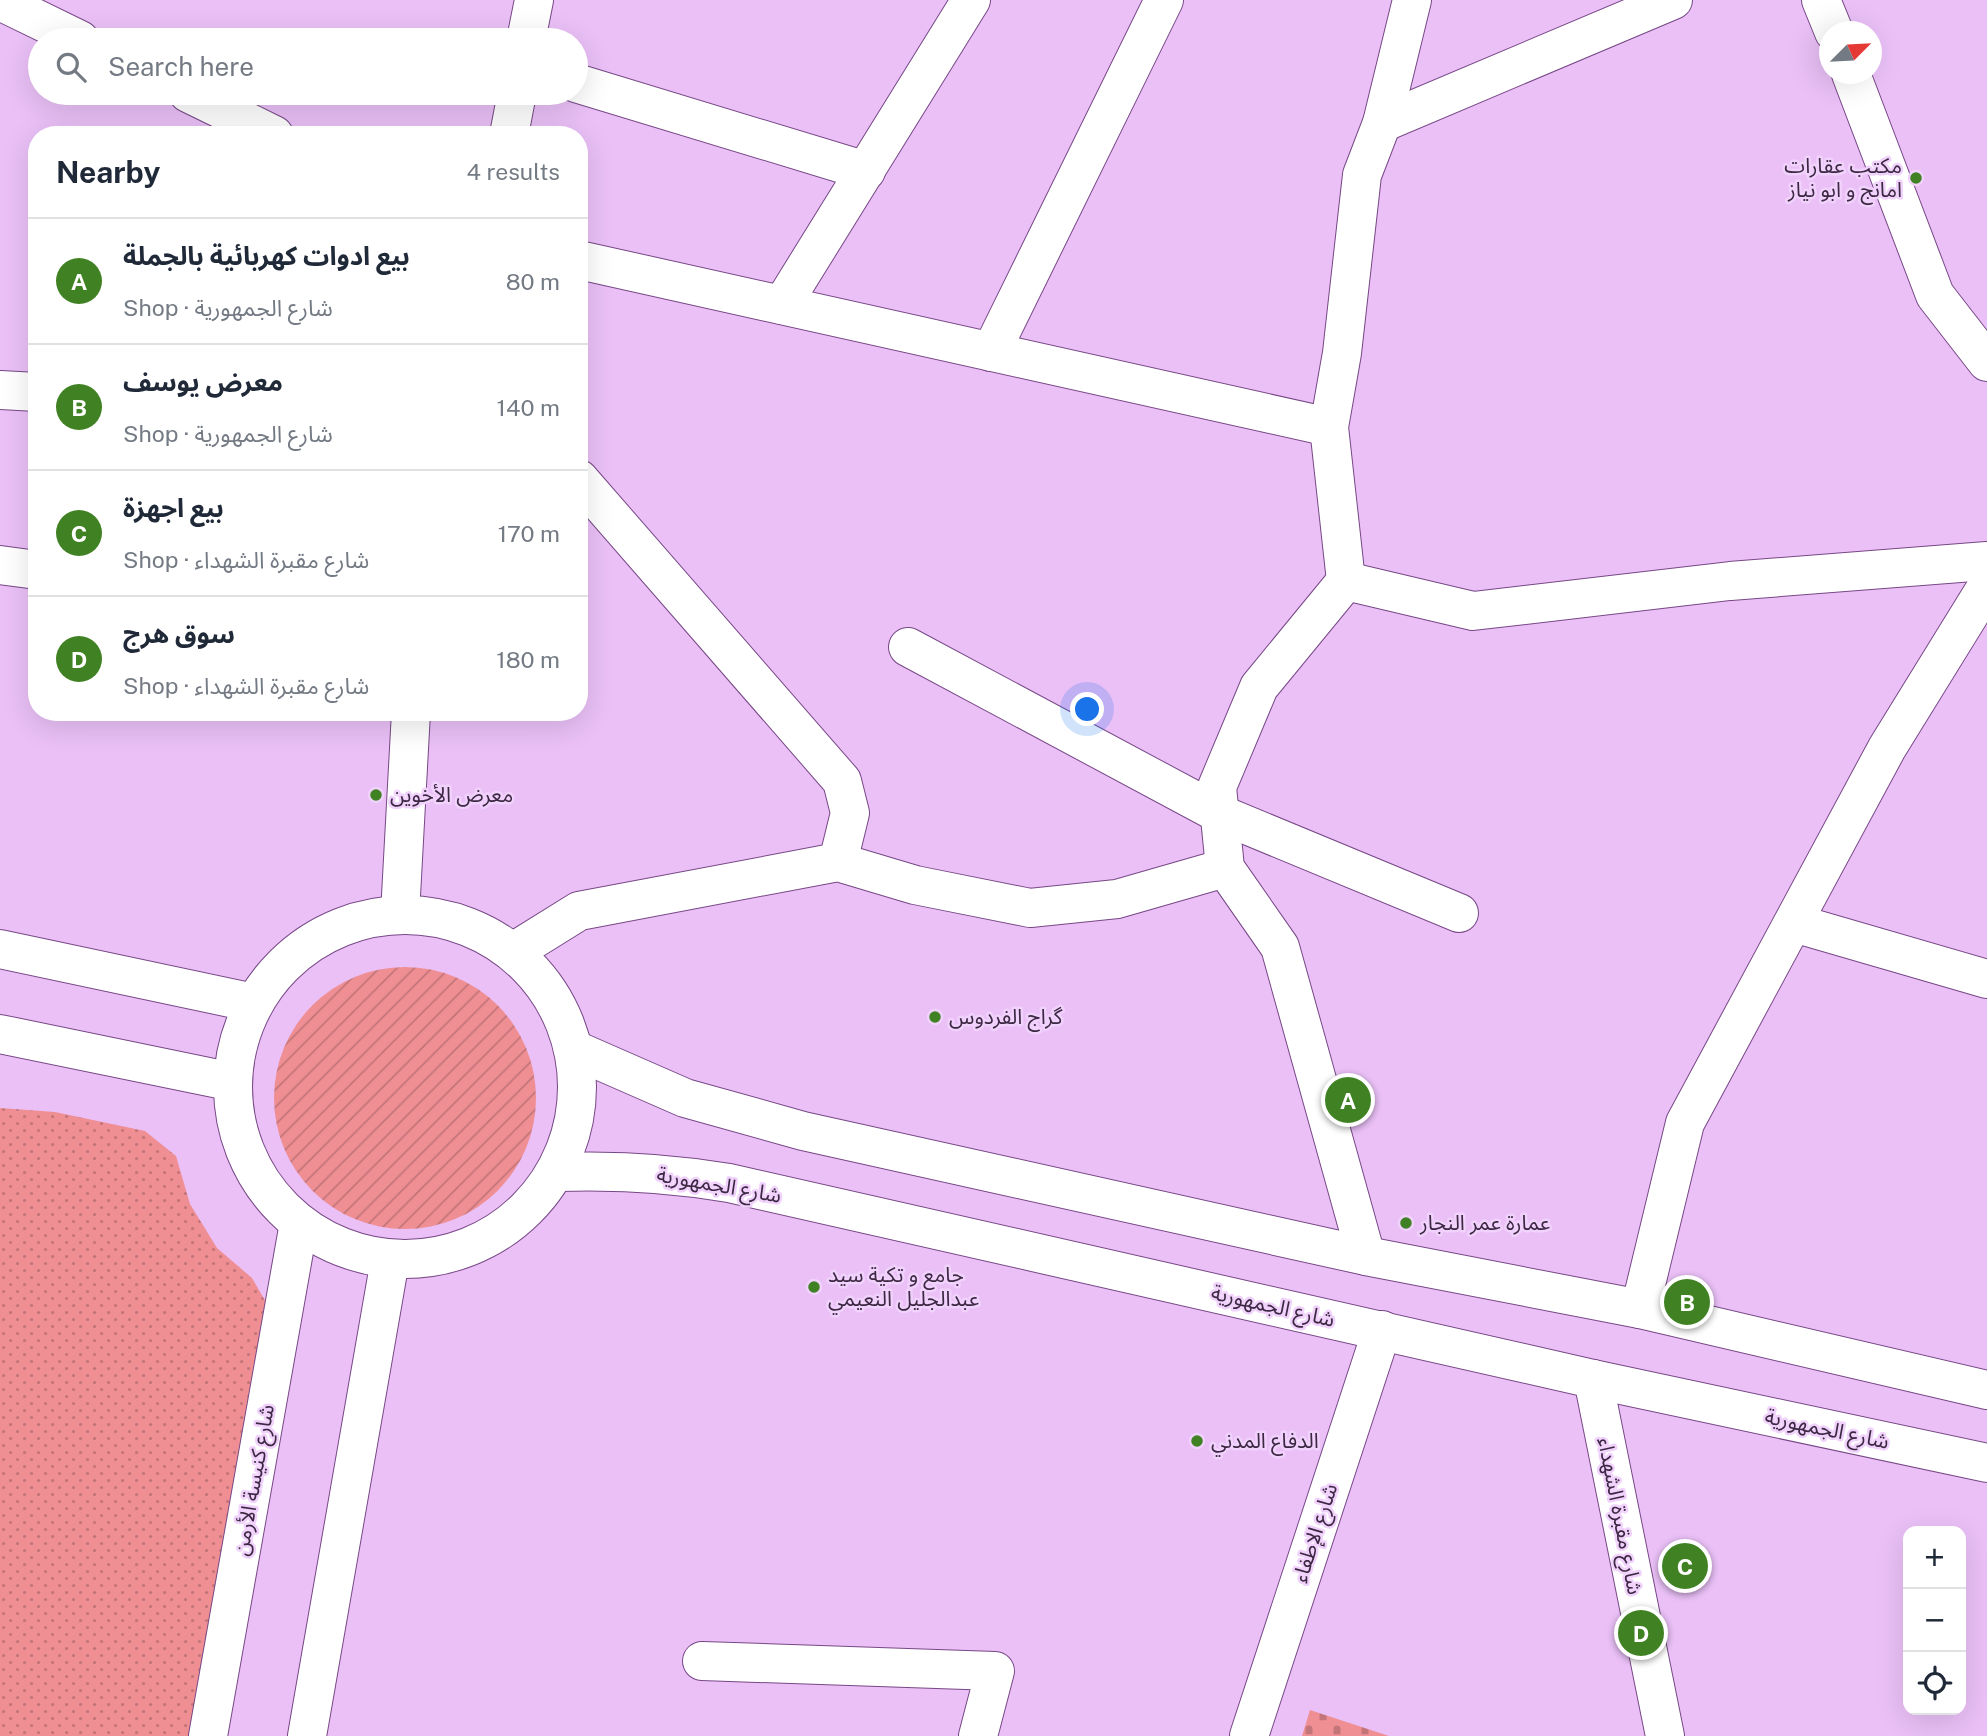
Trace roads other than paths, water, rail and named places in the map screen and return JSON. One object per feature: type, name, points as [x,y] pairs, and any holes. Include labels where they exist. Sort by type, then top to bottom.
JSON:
[{"type":"street","points":[[528,28],[534,0]]},
{"type":"street","points":[[782,306],[971,0]]},
{"type":"street","points":[[991,352],[1164,0]]},
{"type":"street","points":[[1366,1256],[1280,947],[1225,868],[1217,787],[1259,687],[1346,581],[1329,427],[1342,353],[1362,176],[1382,123],[1412,0]]},
{"type":"street","points":[[1382,123],[1673,0]]},
{"type":"street","points":[[1821,0],[1830,21]]},
{"type":"street","points":[[0,1],[55,28]]},
{"type":"street","points":[[1854,84],[1935,295],[1987,362]]},
{"type":"street","points":[[588,87],[866,171]]},
{"type":"street","points":[[213,105],[256,126]]},
{"type":"street","points":[[511,126],[515,105]]},
{"type":"street","points":[[588,262],[1329,427]]},
{"type":"street","points":[[0,390],[28,392]]},
{"type":"street","points":[[588,489],[842,781],[850,813],[838,862]]},
{"type":"street","points":[[1346,581],[1474,611],[1730,581],[1987,561]]},
{"type":"street","points":[[0,565],[28,569]]},
{"type":"street","points":[[1640,1309],[1685,1123],[1887,748],[1987,586]]},
{"type":"street","points":[[908,648],[1220,814],[1459,913]]},
{"type":"street","points":[[400,914],[411,721]]},
{"type":"street","points":[[513,952],[579,911],[838,862],[915,885],[1030,908],[1117,899],[1225,868]]},
{"type":"street","points":[[400,914],[440,918],[478,930],[513,952],[551,995],[573,1049],[578,1091],[572,1133],[556,1172],[526,1212],[486,1241],[439,1257],[390,1260],[342,1248],[299,1223],[270,1195],[249,1161],[237,1123],[233,1082],[239,1041],[254,1003],[291,957],[342,926],[400,914]]},
{"type":"street","points":[[1794,923],[1987,979]]},
{"type":"street","points":[[0,949],[254,1003]]},
{"type":"street","points":[[0,1034],[233,1082]]},
{"type":"street","points":[[573,1049],[685,1098],[744,1116],[1366,1256],[1640,1309],[1987,1390]]},
{"type":"street","name":"شارع الجمهورية","points":[[556,1172],[614,1170],[672,1174],[729,1183],[1593,1379],[1987,1463]]},
{"type":"street","name":"شارع كنيسة الأرمن","points":[[208,1736],[299,1223]]},
{"type":"street","points":[[307,1736],[390,1260]]},
{"type":"street","name":"شارع الإطفاء","points":[[1249,1736],[1382,1330]]},
{"type":"street","name":"شارع مقبرة الشهداء","points":[[1593,1379],[1665,1736]]},
{"type":"street","points":[[702,1661],[995,1671],[978,1736]]},
{"type":"place","name":"مكتب عقارات امانج و ابو نياز","points":[[1916,178]]},
{"type":"place","name":"معرض الأخوين","points":[[376,795]]},
{"type":"place","name":"گراج الفردوس","points":[[935,1017]]},
{"type":"place","name":"بيع ادوات كهربائية بالجملة","points":[[1348,1100]]},
{"type":"place","name":"عمارة عمر النجار","points":[[1406,1223]]},
{"type":"place","name":"جامع و تكية سيد عبدالجليل النعيمي","points":[[814,1287]]},
{"type":"place","name":"معرض يوسف","points":[[1687,1302]]},
{"type":"place","name":"الدفاع المدني","points":[[1197,1441]]},
{"type":"place","name":"بيع اجهزة","points":[[1685,1566]]},
{"type":"place","name":"سوق هرج","points":[[1641,1633]]}]
